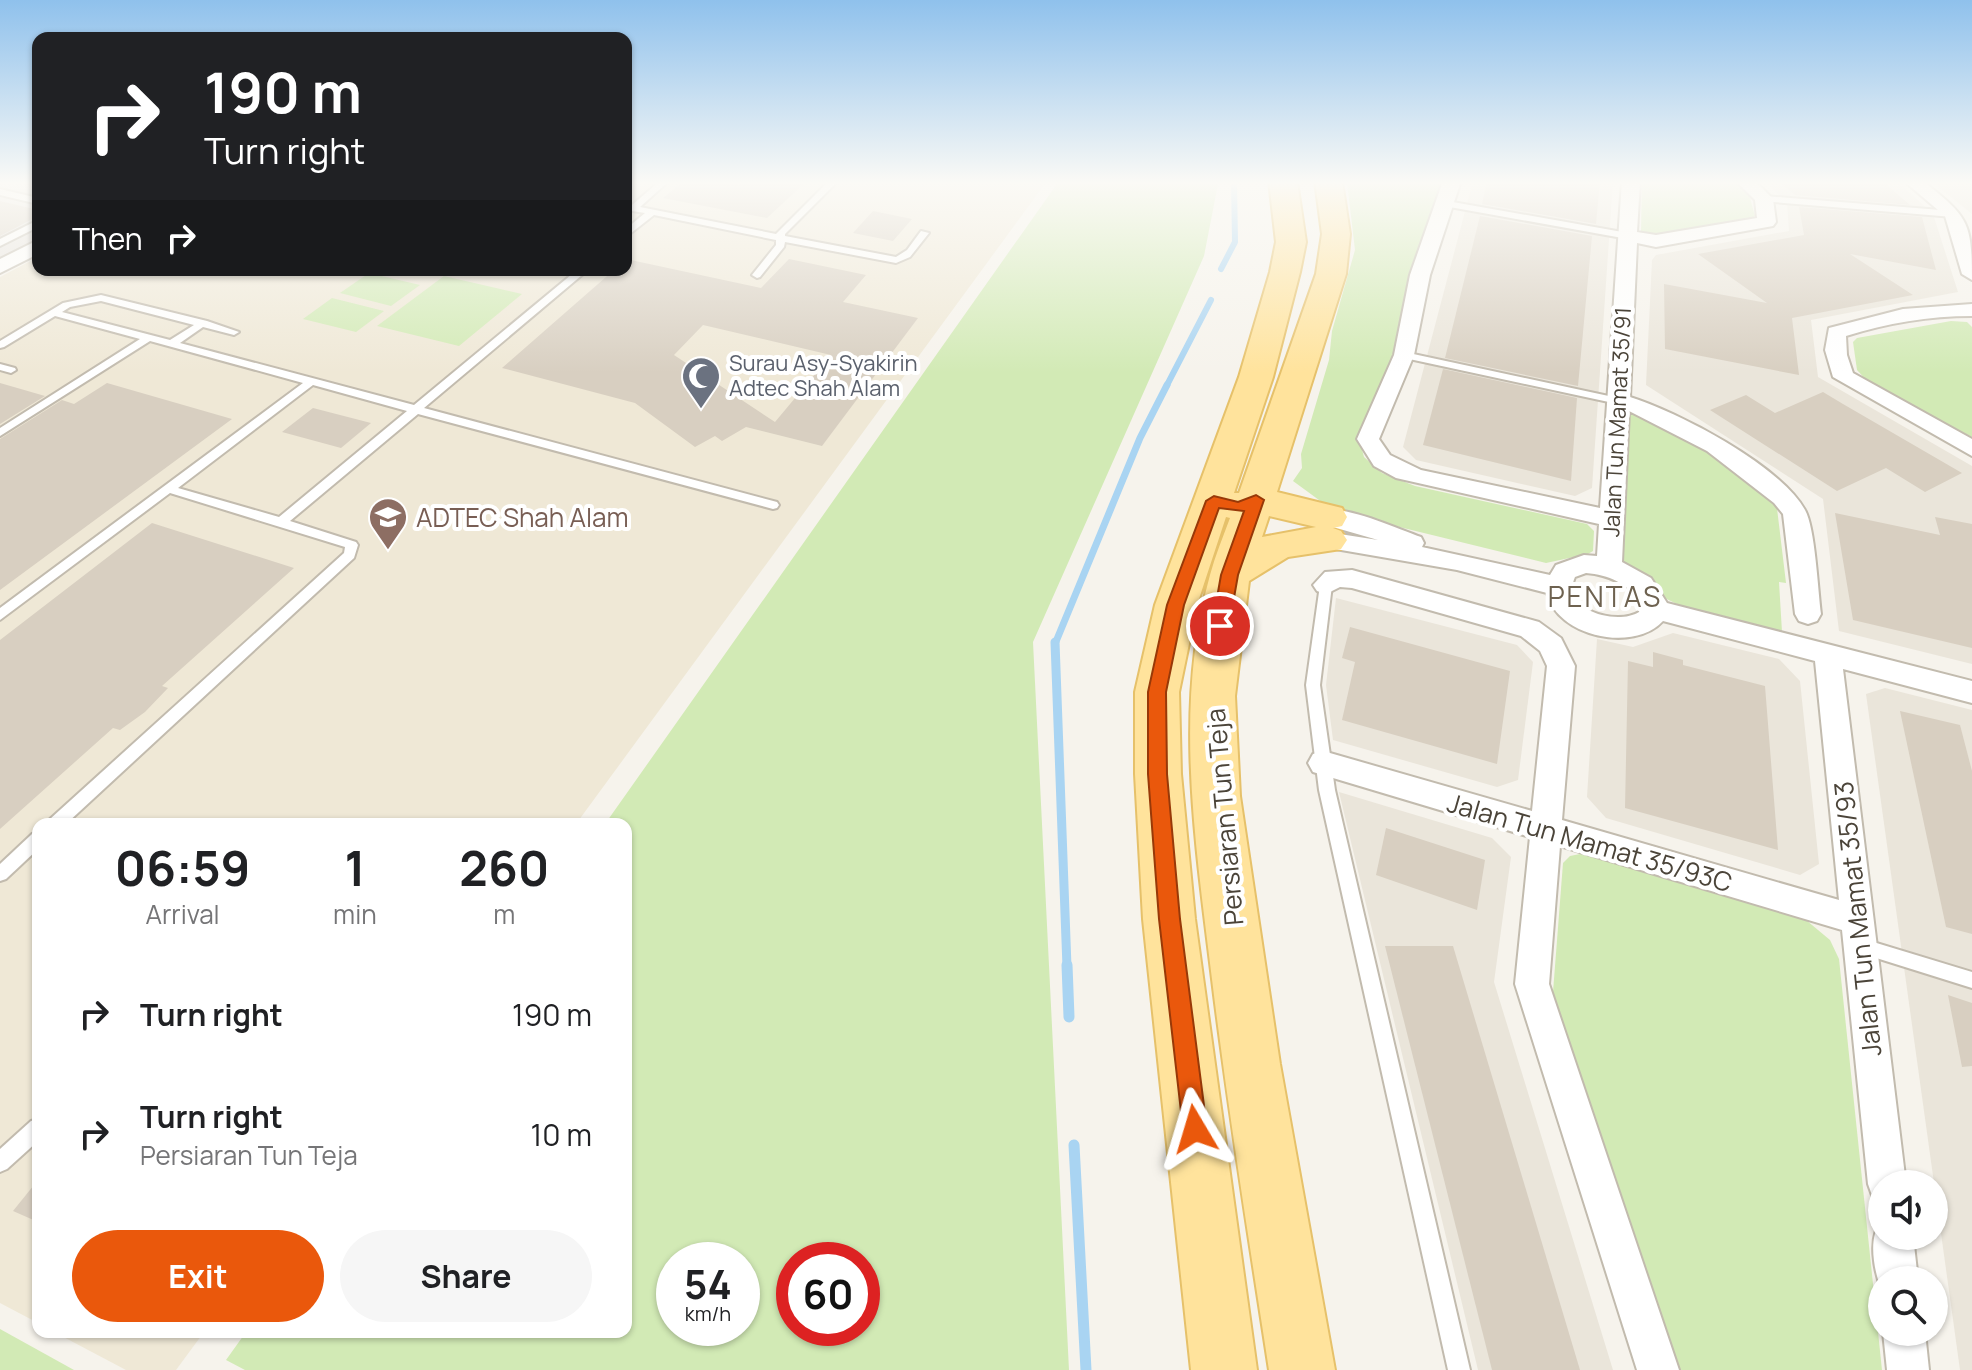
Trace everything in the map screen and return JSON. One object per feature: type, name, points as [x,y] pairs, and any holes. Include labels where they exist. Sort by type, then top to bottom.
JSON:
[{"type":"main road","name":"Persiaran Tun Teja","points":[[1290,245],[1256,377],[1246,497],[1220,626],[1213,695],[1217,797],[1246,1029],[1302,1370]]},
{"type":"main road","name":"Persiaran Tun Teja","points":[[1224,1370],[1169,919],[1157,760],[1157,692],[1176,605],[1246,497],[1331,274],[1335,245]]},
{"type":"main road","points":[[1246,497],[1291,490],[1328,528]]},
{"type":"main road","points":[[1246,497],[1328,528]]},
{"type":"main road","points":[[1230,575],[1274,546],[1328,528]]},
{"type":"street","points":[[1431,245],[1420,275],[1404,355],[1368,439],[1373,453],[1393,469],[1421,478],[1612,519]]},
{"type":"street","name":"Jalan Tun Mamat 35/91","points":[[1609,567],[1627,245]]},
{"type":"street","points":[[1963,245],[1972,274]]},
{"type":"street","points":[[0,267],[32,249]]},
{"type":"street","points":[[1972,310],[1923,311],[1870,322],[1836,332],[1834,342],[1844,377],[1972,449]]},
{"type":"street","points":[[1618,401],[1663,416],[1728,456],[1788,500],[1795,513],[1808,614]]},
{"type":"street","points":[[1328,528],[1557,586]]},
{"type":"street","points":[[1573,567],[1609,567],[1629,575],[1645,588],[1654,609],[1652,617],[1637,628],[1612,629],[1585,620],[1573,612],[1559,595],[1557,586],[1559,578],[1573,567]]},
{"type":"street","points":[[1326,585],[1334,578],[1352,579],[1530,629],[1551,645],[1561,666],[1532,984],[1658,1370]]},
{"type":"street","points":[[1654,609],[1972,692]]},
{"type":"street","name":"Jalan Tun Mamat 35/93","points":[[1828,655],[1885,1170]]},
{"type":"street","name":"Jalan Tun Mamat 35/93C","points":[[1323,763],[1547,829],[1859,933]]},
{"type":"street","points":[[1905,1346],[1908,1370]]},
{"type":"lane","points":[[757,275],[781,245]]},
{"type":"lane","points":[[814,245],[900,261],[914,245]]},
{"type":"lane","points":[[280,523],[576,276]]},
{"type":"lane","points":[[0,345],[77,302],[101,298],[234,332]]},
{"type":"lane","points":[[55,313],[773,505]]},
{"type":"lane","points":[[170,345],[203,323]]},
{"type":"lane","points":[[0,433],[148,338]]},
{"type":"lane","points":[[1404,355],[1618,401]]},
{"type":"lane","points":[[0,615],[309,383]]},
{"type":"lane","points":[[62,818],[350,555],[352,545],[169,489]]},
{"type":"lane","points":[[1326,585],[1313,685],[1323,763],[1459,1370]]},
{"type":"lane","points":[[0,874],[32,845]]},
{"type":"lane","points":[[1859,933],[1972,980]]},
{"type":"lane","points":[[0,1162],[32,1133]]},
{"type":"shaded area","points":[[0,245],[32,245],[32,246],[0,264]]},
{"type":"shaded area","name":"ADTEC Shah Alam","points":[[632,245],[1000,245],[580,818],[32,818],[32,1320],[0,1303],[0,277],[32,260],[32,276],[632,276]]},
{"type":"shaded area","points":[[1456,245],[1609,245],[1592,488],[1575,496],[1416,460],[1403,447]]},
{"type":"shaded area","points":[[1712,245],[1943,245],[1958,292],[1811,320],[1818,377],[1972,466],[1972,664],[1839,631],[1823,499],[1646,385],[1652,260],[1656,255]]},
{"type":"shaded area","points":[[1336,598],[1517,645],[1533,662],[1518,780],[1497,787],[1333,740],[1326,685]]},
{"type":"shaded area","points":[[1673,633],[1779,659],[1800,681],[1819,864],[1800,875],[1606,818],[1587,797],[1597,639],[1633,647]]},
{"type":"shaded area","points":[[1885,688],[1972,710],[1972,1370],[1960,1370],[1948,1266],[1943,1250],[1948,1250],[1948,1170],[1932,1170],[1866,694]]},
{"type":"shaded area","points":[[1339,792],[1492,838],[1511,857],[1494,982],[1613,1370],[1478,1370]]},
{"type":"shaded area","points":[[65,1338],[200,1338],[176,1370],[126,1370]]},
{"type":"green space","points":[[1014,245],[1206,245],[1204,256],[1033,642],[1069,1370],[245,1370],[226,1360],[242,1338],[632,1338],[632,818],[609,818]]},
{"type":"green space","points":[[1354,245],[1419,245],[1409,273],[1393,354],[1359,438],[1364,457],[1382,473],[1415,486],[1587,524],[1594,531],[1593,551],[1546,563],[1334,511],[1293,481],[1302,468],[1301,454],[1329,360],[1332,331]]},
{"type":"green space","points":[[365,276],[382,276],[420,285],[391,306],[340,293]]},
{"type":"green space","points":[[444,276],[522,294],[459,346],[377,326]]},
{"type":"green space","points":[[332,298],[384,311],[356,332],[303,319]]},
{"type":"green space","points":[[1951,321],[1967,322],[1972,327],[1972,437],[1870,384],[1857,370],[1853,342],[1857,338]]},
{"type":"green space","points":[[1629,414],[1637,414],[1692,441],[1776,500],[1786,583],[1779,582],[1782,632],[1716,617],[1672,601],[1635,576],[1622,558],[1626,418]]},
{"type":"green space","points":[[1585,853],[1806,920],[1830,940],[1839,959],[1871,1266],[1868,1266],[1868,1346],[1879,1346],[1882,1370],[1678,1370],[1553,992],[1563,863],[1570,856]]},
{"type":"green space","points":[[0,1329],[74,1370],[0,1370]]},
{"type":"building","points":[[1473,245],[1591,245],[1578,386],[1445,358]]},
{"type":"building","points":[[1749,245],[1929,245],[1936,270],[1850,254],[1913,295],[1792,318],[1799,375],[1665,349],[1664,284],[1767,303],[1698,254]]},
{"type":"building","points":[[789,259],[866,275],[843,302],[918,318],[822,446],[746,427],[722,441],[715,436],[695,447],[635,403],[502,368],[607,276],[632,276],[632,260],[761,288]],"holes":[[[703,325],[831,355],[775,422],[674,355]]]},
{"type":"building","points":[[1443,369],[1577,398],[1571,481],[1423,445]]},
{"type":"building","points":[[0,383],[45,396],[0,424]]},
{"type":"building","points":[[107,383],[232,419],[0,590],[0,439],[62,400],[74,404]]},
{"type":"building","points":[[1823,392],[1962,473],[1925,492],[1886,468],[1837,491],[1710,410],[1746,395],[1775,413]]},
{"type":"building","points":[[313,408],[371,423],[341,448],[282,432]]},
{"type":"building","points":[[1835,513],[1940,535],[1935,517],[1972,524],[1972,648],[1853,620]]},
{"type":"building","points":[[152,523],[294,568],[162,686],[168,688],[145,712],[120,730],[113,728],[0,829],[0,640]]},
{"type":"building","points":[[1350,627],[1510,671],[1497,764],[1342,720],[1355,662],[1342,658]]},
{"type":"building","points":[[1653,652],[1683,660],[1683,665],[1765,686],[1778,850],[1625,808],[1628,661],[1653,667]]},
{"type":"building","points":[[1900,711],[1960,725],[1972,771],[1972,934],[1946,927]]},
{"type":"building","points":[[1386,828],[1485,860],[1477,910],[1376,875]]},
{"type":"building","points":[[1385,946],[1453,946],[1580,1370],[1492,1370]]},
{"type":"building","points":[[1948,995],[1972,1003],[1972,1066],[1962,1067]]},
{"type":"building","points":[[32,1187],[32,1219],[13,1211]]},
{"type":"waterway","points":[[1221,269],[1233,245]]},
{"type":"waterway","points":[[1166,387],[1211,300]]},
{"type":"waterway","points":[[1055,644],[1140,438],[1167,385]]},
{"type":"waterway","points":[[1055,644],[1067,967]]},
{"type":"waterway","points":[[1067,965],[1069,1017]]},
{"type":"waterway","points":[[1074,1145],[1086,1370]]},
{"type":"place","name":"Surau Asy-Syakirin Adtec Shah Alam","points":[[701,410]]},
{"type":"place","name":"ADTEC Shah Alam","points":[[388,551]]},
{"type":"district","name":"PENTAS","points":[[1605,596]]},
{"type":"route","points":[[1195,1129],[1169,919],[1158,774],[1157,692],[1176,605],[1214,501],[1239,507],[1256,500],[1230,575],[1220,626]]}]
